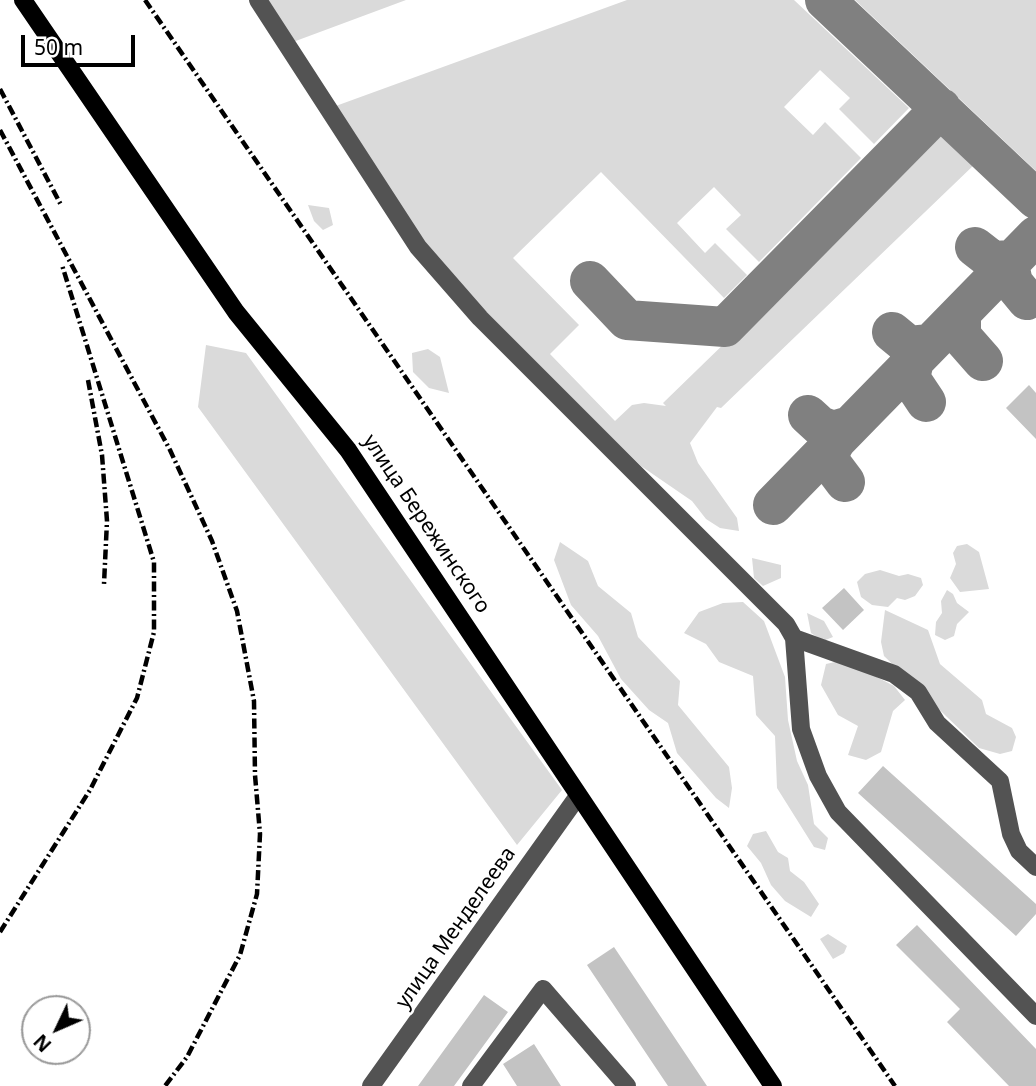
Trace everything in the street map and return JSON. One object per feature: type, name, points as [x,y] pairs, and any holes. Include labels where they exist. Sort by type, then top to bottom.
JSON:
[{"type":"main road","name":"улица Бережинского","points":[[23,0],[236,312],[327,420],[348,450],[773,1086]]},
{"type":"street","points":[[258,0],[418,247],[480,318],[786,624],[794,638],[801,729],[818,776],[838,812],[1036,1016]]},
{"type":"street","points":[[794,638],[894,674],[918,692],[937,723],[1000,781],[1010,834],[1019,851],[1036,867]]},
{"type":"street","name":"улица Менделеева","points":[[371,1086],[578,796]]},
{"type":"street","points":[[478,1083],[543,989],[627,1086]]},
{"type":"shaded area","points":[[266,0],[406,0],[293,42]]},
{"type":"shaded area","points":[[627,0],[794,0],[909,108],[874,144],[839,109],[850,98],[820,70],[784,107],[813,135],[825,122],[861,158],[759,262],[726,229],[741,215],[714,187],[677,223],[705,253],[715,243],[747,275],[724,298],[601,172],[513,258],[579,325],[550,354],[615,421],[632,405],[644,403],[666,406],[663,403],[942,132],[976,163],[721,408],[717,407],[690,443],[698,463],[737,518],[739,531],[720,528],[706,519],[692,501],[641,466],[485,313],[422,243],[333,107]]},
{"type":"shaded area","points":[[855,0],[1036,0],[1036,171]]},
{"type":"shaded area","points":[[308,205],[329,208],[333,225],[323,230],[314,221]]},
{"type":"shaded area","points":[[206,345],[246,353],[562,790],[517,845],[198,407]]},
{"type":"shaded area","points":[[428,349],[440,357],[449,393],[429,388],[413,372],[412,353]]},
{"type":"shaded area","points":[[560,542],[588,561],[598,586],[631,613],[638,637],[680,681],[678,705],[729,767],[732,788],[729,808],[716,798],[677,753],[668,723],[649,710],[621,679],[598,636],[571,605],[554,560]]},
{"type":"shaded area","points":[[967,544],[979,552],[989,589],[960,592],[950,578],[956,564],[953,553],[957,546]]},
{"type":"shaded area","points":[[752,558],[781,565],[781,578],[763,586],[754,578]]},
{"type":"shaded area","points":[[880,570],[899,576],[908,574],[921,578],[923,585],[915,596],[905,600],[897,598],[888,607],[872,605],[861,597],[857,582],[865,574]]},
{"type":"shaded area","points":[[947,590],[953,594],[957,603],[969,612],[957,624],[954,636],[945,640],[935,635],[936,622],[942,613],[941,601]]},
{"type":"shaded area","points":[[743,602],[764,621],[785,677],[788,720],[797,761],[808,785],[814,824],[828,838],[825,850],[814,847],[777,788],[775,736],[756,715],[753,676],[719,662],[706,644],[684,633],[699,612],[723,603]]},
{"type":"shaded area","points":[[885,610],[928,630],[940,664],[982,700],[986,714],[1012,728],[1016,737],[1012,751],[1000,754],[979,748],[884,656],[881,642]]},
{"type":"shaded area","points":[[807,613],[824,621],[833,637],[823,641],[811,633]]},
{"type":"shaded area","points":[[844,660],[894,686],[905,700],[893,711],[881,752],[866,760],[848,755],[858,726],[838,715],[821,685],[826,664]]},
{"type":"shaded area","points":[[766,831],[778,852],[788,858],[790,871],[804,882],[819,904],[811,917],[785,901],[771,885],[761,863],[747,846],[753,834]]},
{"type":"shaded area","points":[[828,934],[847,946],[844,953],[833,959],[820,939]]},
{"type":"building","points":[[1029,385],[1036,393],[1036,439],[1006,408]]},
{"type":"building","points":[[844,588],[864,610],[843,630],[822,608]]},
{"type":"building","points":[[883,766],[1036,904],[1036,914],[1016,936],[858,793]]},
{"type":"building","points":[[917,925],[1036,1049],[1036,1086],[1009,1086],[947,1022],[960,1009],[896,945]]},
{"type":"building","points":[[614,947],[707,1086],[668,1086],[587,965]]},
{"type":"building","points":[[484,995],[508,1012],[454,1086],[418,1086]]},
{"type":"building","points":[[534,1044],[561,1086],[517,1086],[503,1064]]},
{"type":"taxiway","points":[[825,0],[1036,199]]},
{"type":"taxiway","points":[[590,281],[627,320],[725,327],[941,108]]},
{"type":"taxiway","points":[[773,505],[1036,236]]},
{"type":"taxiway","points":[[975,247],[993,261],[1013,260]]},
{"type":"taxiway","points":[[1013,260],[1010,269],[1013,283],[1027,300]]},
{"type":"taxiway","points":[[961,313],[961,336],[983,361]]},
{"type":"taxiway","points":[[892,332],[909,346],[930,344]]},
{"type":"taxiway","points":[[914,361],[910,378],[926,402]]},
{"type":"taxiway","points":[[808,415],[820,426],[833,431],[850,426]]},
{"type":"taxiway","points":[[837,439],[831,449],[830,462],[845,482]]},
{"type":"railway","points":[[145,0],[895,1086]]},
{"type":"railway","points":[[0,89],[61,205]]},
{"type":"railway","points":[[0,130],[170,450],[212,541],[237,611],[254,701],[255,775],[260,834],[257,894],[240,955],[187,1057],[165,1086]]},
{"type":"railway","points":[[0,932],[90,790],[137,698],[154,632],[154,562],[62,265]]},
{"type":"railway","points":[[88,380],[102,455],[107,521],[104,584]]}]
